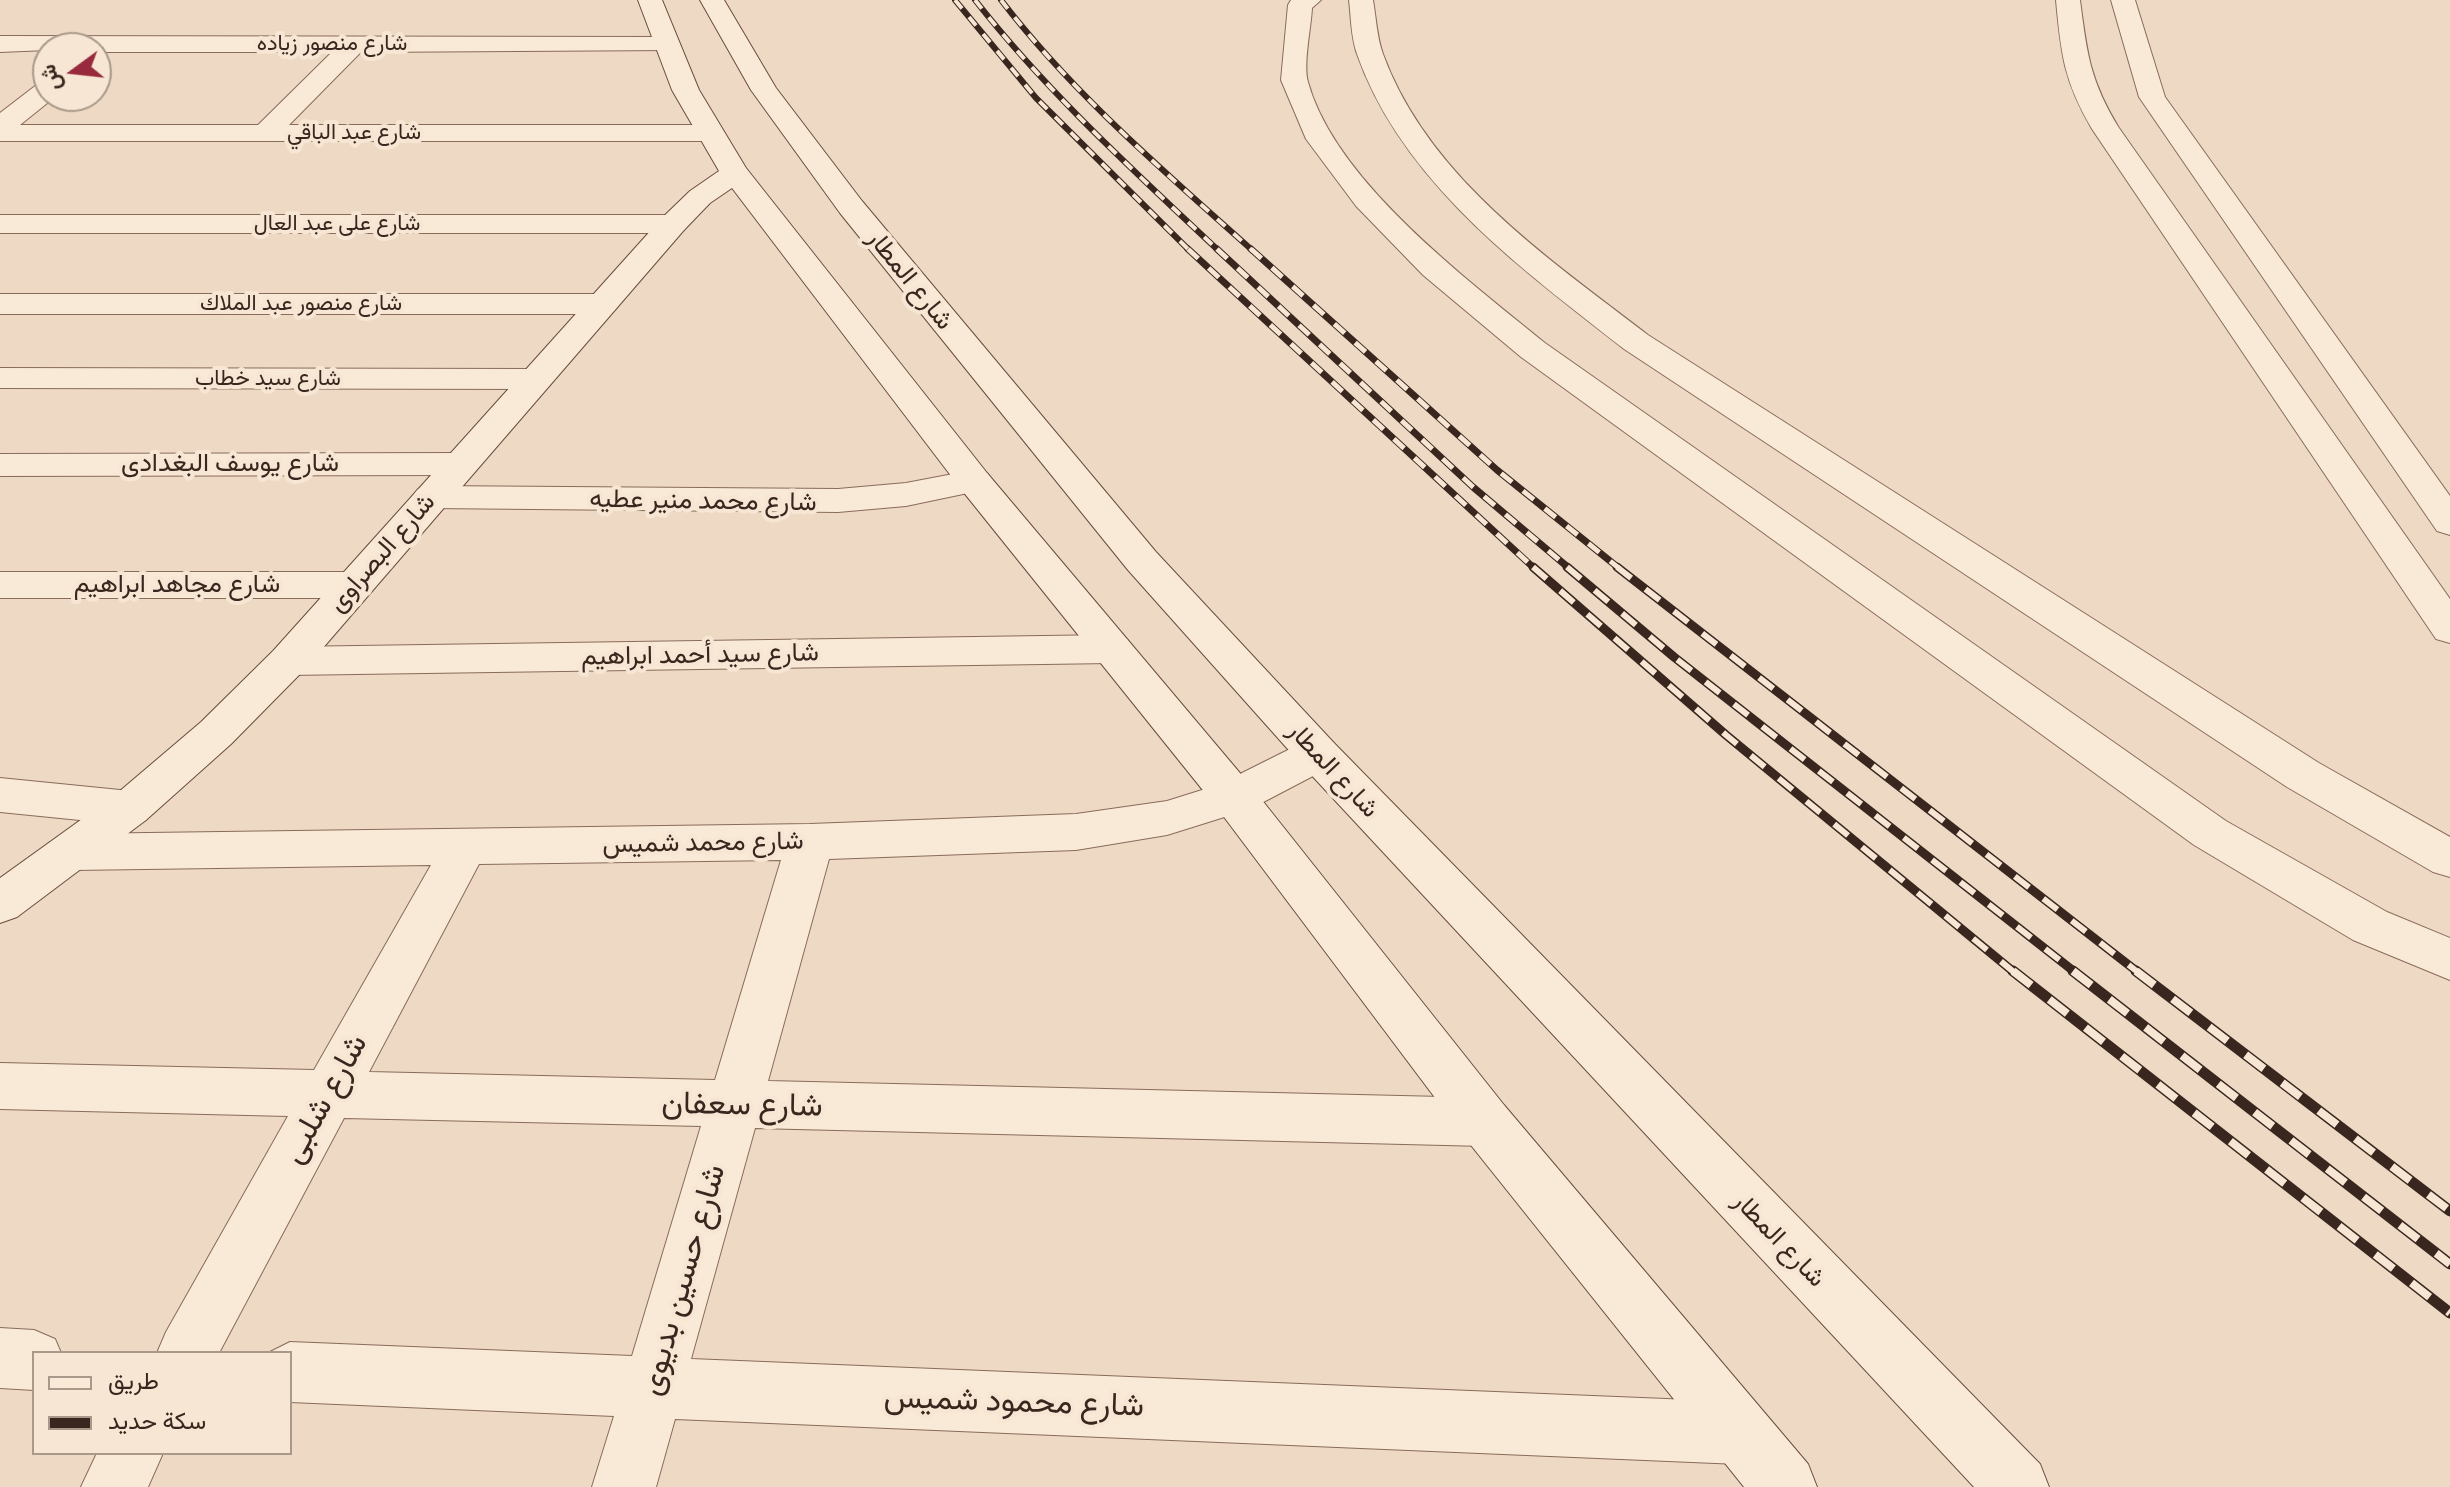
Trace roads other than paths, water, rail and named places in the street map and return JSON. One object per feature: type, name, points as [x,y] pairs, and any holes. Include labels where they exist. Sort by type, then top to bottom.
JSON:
[{"type":"street","name":"شارع المطار","points":[[650,0],[663,45],[707,133],[735,173],[814,217],[1142,561],[1318,754],[2017,1487]]},
{"type":"street","name":"شارع المطار","points":[[712,0],[764,90],[814,217],[974,481],[1234,797],[1485,1122],[1785,1487]]},
{"type":"street","points":[[1309,0],[1300,5],[1294,80],[1320,139],[1366,200],[1434,268],[1533,350],[2210,833],[2370,926],[2450,960]]},
{"type":"street","points":[[1361,0],[1370,52],[1385,87],[1415,140],[1464,198],[1534,263],[1636,342],[2303,775],[2450,859]]},
{"type":"street","points":[[2450,523],[2318,335],[2142,131],[2085,94],[2074,53],[2068,4],[2125,7],[2152,97],[2142,131],[2244,330],[2450,629]]},
{"type":"street","name":"شارع منصور زياده","points":[[0,44],[32,45]]},
{"type":"street","points":[[264,134],[355,44]]},
{"type":"street","name":"شارع منصور زياده","points":[[112,47],[663,45]]},
{"type":"street","points":[[0,130],[32,103]]},
{"type":"street","name":"شارع عبد الباقي","points":[[0,130],[264,134],[707,133]]},
{"type":"street","name":"شارع البصراوى","points":[[0,904],[130,808],[216,733],[288,661],[673,224],[700,197],[735,173]]},
{"type":"street","name":"شارع على عبد العال","points":[[0,224],[673,224]]},
{"type":"street","name":"شارع منصور عبد الملاك","points":[[0,304],[603,304]]},
{"type":"street","points":[[2244,330],[2318,335]]},
{"type":"street","points":[[1605,401],[1680,370]]},
{"type":"street","name":"شارع سيد خطاب","points":[[0,378],[535,379]]},
{"type":"street","name":"شارع يوسف البغدادى","points":[[0,465],[460,464]]},
{"type":"street","name":"شارع محمد منير عطيه","points":[[431,497],[820,503],[903,497],[974,481]]},
{"type":"street","name":"شارع مجاهد ابراهيم","points":[[0,585],[354,585]]},
{"type":"street","name":"شارع سيد أحمد ابراهيم","points":[[288,661],[1112,649]]},
{"type":"street","name":"شارع محمد شميس","points":[[74,852],[810,842],[1076,832],[1167,818],[1234,797],[1318,754]]},
{"type":"street","points":[[0,795],[130,808]]},
{"type":"street","name":"شارع حسين بديوى","points":[[624,1487],[810,842]]},
{"type":"street","name":"شارع شلبى","points":[[188,1351],[465,846]]},
{"type":"street","name":"شارع سعفان","points":[[0,1086],[1485,1122]]},
{"type":"street","points":[[0,1358],[32,1360]]},
{"type":"street","name":"شارع محمود شميس","points":[[292,1372],[1739,1433]]},
{"type":"street","points":[[113,1487],[131,1455]]},
{"type":"railway","points":[[955,0],[1036,98],[1190,251]]},
{"type":"railway","points":[[975,0],[1061,99],[1219,251]]},
{"type":"railway","points":[[1001,0],[1089,100],[1253,251]]},
{"type":"railway","points":[[1188,249],[1535,569]]},
{"type":"railway","points":[[1217,249],[1473,487],[1570,569]]},
{"type":"railway","points":[[1251,249],[1497,470],[1620,569]]},
{"type":"railway","points":[[1533,567],[1726,735],[2015,973]]},
{"type":"railway","points":[[1567,567],[1674,657],[2076,973]]},
{"type":"railway","points":[[1617,567],[2139,973]]},
{"type":"railway","points":[[2013,971],[2450,1313]]},
{"type":"railway","points":[[2073,971],[2450,1264]]},
{"type":"railway","points":[[2136,971],[2450,1211]]}]
